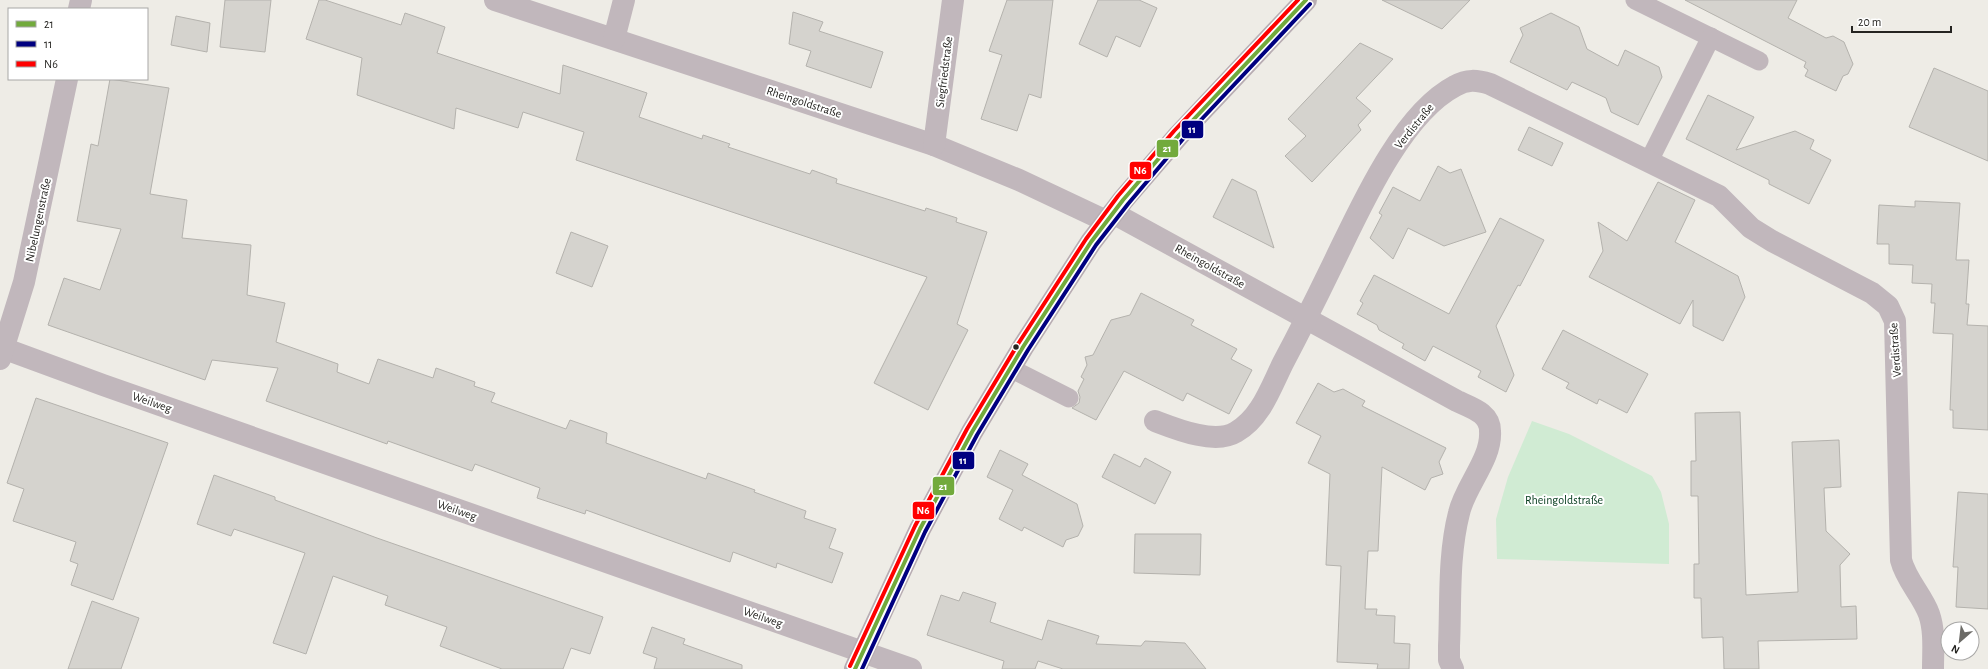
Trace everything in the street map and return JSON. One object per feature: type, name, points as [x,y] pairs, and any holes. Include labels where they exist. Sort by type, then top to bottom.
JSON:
[{"type":"street","name":"Rheingoldstraße","points":[[495,0],[934,145],[1109,217],[1457,401],[1479,411],[1488,420],[1491,432],[1488,449],[1459,511],[1454,536],[1449,646],[1449,660],[1452,669]]},
{"type":"street","points":[[614,39],[624,0]]},
{"type":"street","name":"Siegfriedstraße","points":[[934,145],[953,0]]},
{"type":"street","points":[[858,660],[945,481],[975,425],[1010,368],[1109,217],[1184,130],[1306,0]]},
{"type":"street","name":"Nibelungenstraße","points":[[1,351],[24,282],[67,80]]},
{"type":"street","name":"Verdistraße","points":[[1306,320],[1354,222],[1396,147],[1428,106],[1455,86],[1465,82],[1477,80],[1490,84],[1719,196],[1751,228],[1772,242],[1872,292],[1888,306],[1894,322],[1901,560],[1903,570],[1929,613],[1932,630],[1933,669]]},
{"type":"street","points":[[1155,421],[1175,428],[1209,436],[1235,433],[1250,422],[1261,406],[1306,320]]},
{"type":"street","name":"Weilweg","points":[[1,351],[117,390],[858,660],[911,669]]},
{"type":"lane","points":[[1636,0],[1759,61]]},
{"type":"lane","points":[[1649,161],[1711,37]]},
{"type":"lane","points":[[1010,368],[1069,398]]},
{"type":"green space","name":"Rheingoldstraße","points":[[1532,421],[1569,434],[1652,476],[1661,492],[1669,524],[1669,564],[1497,559],[1496,519],[1508,477]]},
{"type":"building","points":[[225,0],[271,0],[265,52],[220,47]]},
{"type":"building","points":[[319,0],[325,0],[401,25],[405,13],[445,27],[437,53],[560,94],[563,65],[647,93],[639,117],[702,139],[703,135],[730,144],[728,147],[810,174],[812,170],[837,179],[836,183],[925,211],[926,208],[957,218],[956,222],[987,232],[957,324],[968,330],[928,410],[874,383],[927,277],[576,160],[584,132],[523,112],[518,128],[456,108],[454,129],[357,95],[362,58],[306,39]]},
{"type":"building","points":[[1007,0],[1053,0],[1041,98],[1029,94],[1017,131],[981,119],[1002,55],[989,51]]},
{"type":"building","points":[[1098,0],[1139,0],[1157,8],[1140,47],[1116,36],[1107,57],[1079,44]]},
{"type":"building","points":[[1382,0],[1470,0],[1442,29]]},
{"type":"building","points":[[1685,0],[1797,0],[1788,18],[1826,38],[1833,36],[1844,42],[1853,64],[1848,74],[1843,76],[1836,91],[1805,76],[1808,70],[1804,67],[1806,62]]},
{"type":"building","points":[[793,12],[823,22],[819,31],[883,52],[871,88],[806,66],[811,51],[789,44]]},
{"type":"building","points":[[1551,13],[1579,27],[1587,49],[1618,66],[1625,50],[1659,67],[1662,77],[1638,125],[1611,112],[1606,98],[1572,82],[1567,90],[1510,62],[1523,35],[1520,28]]},
{"type":"building","points":[[176,16],[210,23],[207,52],[171,45]]},
{"type":"building","points":[[1360,43],[1393,59],[1356,98],[1371,111],[1358,125],[1361,130],[1312,182],[1285,156],[1306,136],[1288,119]]},
{"type":"building","points":[[1934,68],[1988,91],[1988,161],[1909,127]]},
{"type":"building","points":[[110,80],[169,88],[150,194],[187,200],[182,238],[251,245],[247,295],[285,303],[276,342],[338,364],[337,372],[369,384],[378,359],[433,378],[436,368],[475,382],[474,386],[495,393],[491,402],[566,429],[570,420],[607,433],[606,443],[706,479],[708,473],[806,511],[804,518],[836,529],[829,548],[843,553],[832,583],[777,563],[776,568],[733,552],[730,562],[586,510],[585,514],[537,498],[540,488],[475,464],[472,471],[388,441],[387,444],[266,401],[278,368],[212,360],[205,380],[48,325],[64,278],[100,290],[121,229],[77,221],[91,144],[98,146]]},
{"type":"building","points":[[1708,95],[1754,117],[1736,150],[1795,131],[1814,140],[1810,149],[1831,160],[1809,204],[1769,184],[1769,180],[1686,139]]},
{"type":"building","points":[[1529,127],[1563,143],[1552,166],[1518,150]]},
{"type":"building","points":[[1438,166],[1450,173],[1461,169],[1486,232],[1444,246],[1408,228],[1393,259],[1370,238],[1382,215],[1379,213],[1393,187],[1420,201]]},
{"type":"building","points":[[1232,179],[1256,191],[1274,248],[1213,217]]},
{"type":"building","points":[[1658,182],[1695,200],[1675,242],[1738,276],[1745,297],[1723,341],[1693,326],[1693,300],[1680,324],[1589,277],[1603,251],[1598,222],[1627,241]]},
{"type":"building","points":[[1915,201],[1960,203],[1956,260],[1969,260],[1966,304],[1969,304],[1967,325],[1988,326],[1988,430],[1953,428],[1953,410],[1950,410],[1953,334],[1933,333],[1935,303],[1931,303],[1932,284],[1912,283],[1913,265],[1889,264],[1889,244],[1877,244],[1879,205],[1915,207]]},
{"type":"building","points":[[1500,218],[1544,240],[1520,286],[1518,285],[1496,326],[1514,375],[1506,392],[1478,377],[1481,371],[1433,346],[1425,361],[1402,348],[1404,344],[1379,330],[1377,325],[1357,314],[1363,303],[1360,301],[1374,275],[1449,314]]},
{"type":"building","points":[[571,232],[608,246],[592,287],[556,273]]},
{"type":"building","points":[[1141,293],[1194,320],[1191,325],[1237,349],[1231,359],[1252,370],[1229,414],[1187,393],[1183,401],[1124,371],[1096,420],[1072,408],[1079,403],[1080,397],[1078,391],[1084,379],[1081,377],[1087,365],[1085,357],[1093,355],[1111,320],[1130,315]]},
{"type":"building","points":[[1563,330],[1648,374],[1627,413],[1599,399],[1597,404],[1566,388],[1569,383],[1542,369]]},
{"type":"building","points":[[1318,383],[1334,392],[1343,389],[1365,401],[1362,406],[1446,448],[1439,462],[1443,474],[1431,478],[1425,490],[1382,467],[1378,551],[1368,551],[1365,609],[1377,609],[1376,615],[1395,616],[1394,643],[1410,644],[1409,669],[1377,669],[1378,664],[1337,662],[1341,566],[1326,565],[1330,474],[1308,463],[1321,436],[1296,423]]},
{"type":"building","points":[[36,398],[168,443],[113,600],[71,585],[78,564],[70,561],[76,542],[13,521],[24,489],[7,483]]},
{"type":"building","points":[[1740,412],[1746,595],[1798,592],[1792,442],[1839,440],[1841,487],[1824,488],[1826,531],[1850,554],[1840,565],[1841,607],[1856,606],[1857,639],[1758,641],[1759,669],[1724,669],[1723,637],[1702,638],[1701,598],[1694,598],[1694,564],[1699,564],[1698,496],[1691,496],[1691,461],[1696,461],[1695,413]]},
{"type":"building","points":[[1000,450],[1028,464],[1022,475],[1077,504],[1083,526],[1078,536],[1066,540],[1063,547],[1024,527],[1022,531],[999,519],[1013,490],[987,477]]},
{"type":"building","points":[[1114,454],[1140,467],[1145,458],[1171,472],[1155,504],[1102,477]]},
{"type":"building","points":[[214,475],[275,497],[275,500],[377,538],[603,617],[590,654],[571,648],[563,669],[502,669],[440,646],[447,627],[385,605],[388,596],[333,576],[306,654],[273,643],[305,553],[234,529],[231,536],[197,524]]},
{"type":"building","points":[[1958,492],[1988,494],[1988,609],[1956,607],[1958,567],[1953,567]]},
{"type":"building","points":[[1135,534],[1201,534],[1200,575],[1134,573]]},
{"type":"building","points":[[963,592],[996,603],[990,622],[1042,640],[1048,620],[1099,636],[1096,644],[1141,646],[1145,641],[1185,643],[1206,669],[1063,669],[1038,661],[1035,669],[1002,669],[1004,661],[927,635],[941,595],[959,601]]},
{"type":"building","points":[[92,601],[139,618],[121,669],[68,669]]},
{"type":"building","points":[[652,627],[685,639],[683,644],[742,665],[742,669],[654,669],[657,658],[643,653]]},
{"type":"transit line","name":"N6","points":[[850,666],[915,526],[967,429],[1018,344],[1086,239],[1118,196],[1174,131],[1298,0]]},
{"type":"transit line","name":"21","points":[[855,669],[920,529],[972,432],[1023,347],[1091,242],[1123,200],[1179,135],[1306,0]]},
{"type":"transit line","name":"11","points":[[862,669],[925,532],[977,435],[1028,350],[1096,245],[1128,204],[1183,139],[1310,4]]}]
